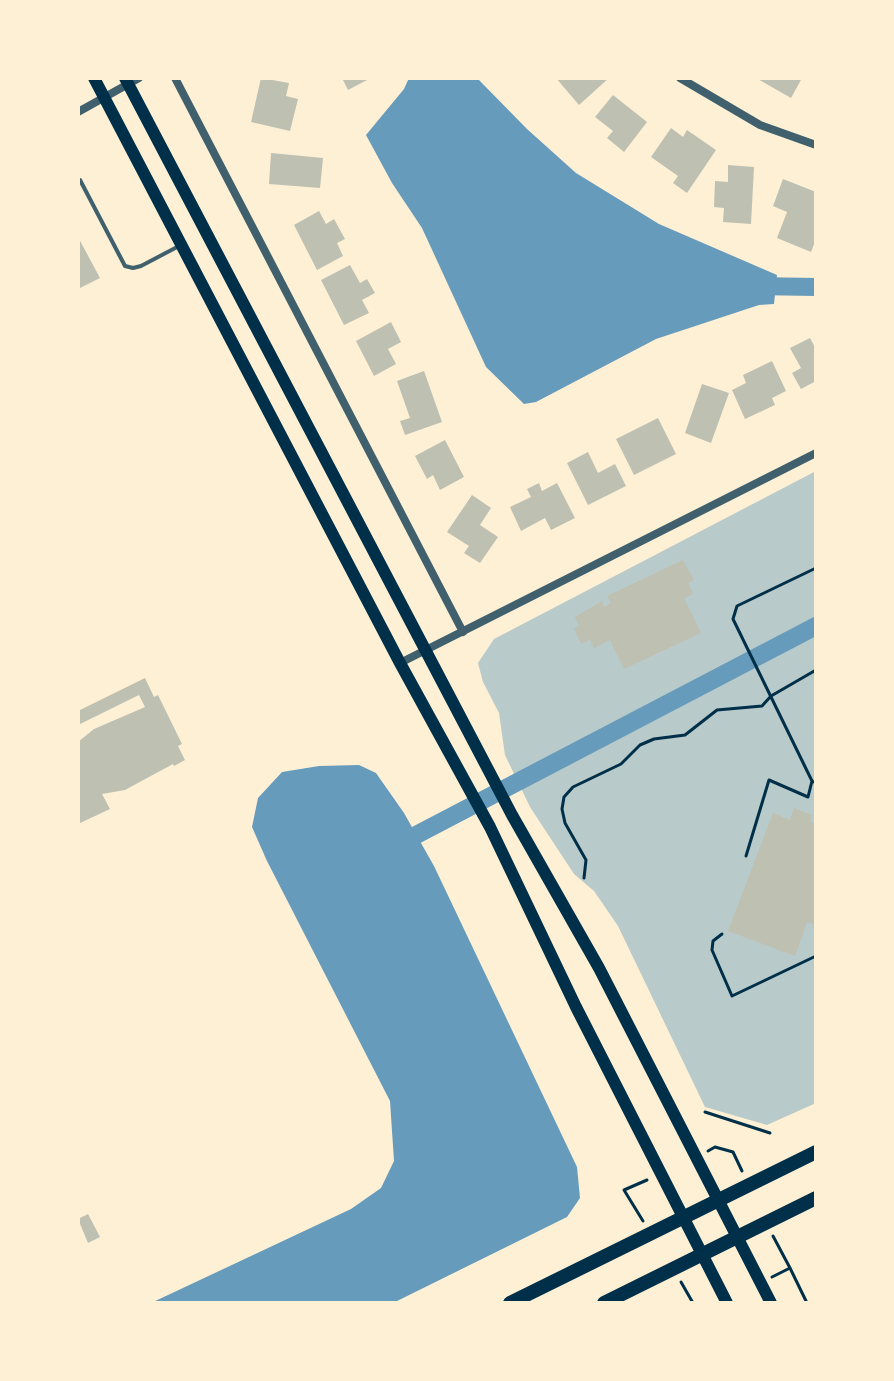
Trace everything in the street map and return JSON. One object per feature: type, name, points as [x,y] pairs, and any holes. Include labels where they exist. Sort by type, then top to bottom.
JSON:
[{"type":"main road","points":[[94,78],[400,663],[490,827],[576,1007],[727,1303]]},
{"type":"main road","points":[[131,80],[512,815],[599,968],[771,1303]]},
{"type":"main road","points":[[510,1303],[816,1152]]},
{"type":"main road","points":[[604,1303],[816,1198]]},
{"type":"street","points":[[175,78],[463,632]]},
{"type":"street","points":[[680,78],[760,125],[816,145]]},
{"type":"street","points":[[78,112],[131,80]]},
{"type":"street","points":[[400,663],[816,453]]},
{"type":"lane","points":[[78,181],[125,266],[141,266],[181,245]]},
{"type":"path","points":[[746,856],[769,780],[808,797],[814,782],[733,619],[737,606],[816,568]]},
{"type":"path","points":[[584,878],[586,860],[565,823],[562,809],[564,797],[573,787],[621,764],[640,745],[654,739],[685,735],[717,710],[762,706],[771,696],[816,670]]},
{"type":"path","points":[[722,934],[713,941],[712,950],[732,996],[816,956]]},
{"type":"path","points":[[705,1112],[770,1133]]},
{"type":"path","points":[[790,1268],[807,1303]]},
{"type":"shaded area","points":[[816,471],[816,1103],[767,1125],[705,1107],[618,926],[594,891],[574,874],[530,807],[505,755],[499,713],[483,682],[478,663],[494,639]]},
{"type":"water","points":[[409,78],[477,78],[576,173],[659,224],[777,275],[774,304],[759,305],[656,339],[536,402],[524,404],[486,367],[422,228],[392,183],[366,135],[404,89]]},
{"type":"water","points":[[359,765],[376,773],[404,813],[434,866],[577,1167],[580,1198],[567,1217],[393,1303],[151,1303],[351,1209],[381,1188],[394,1161],[390,1101],[252,827],[258,798],[282,772],[319,766]]},
{"type":"building","points":[[261,78],[289,83],[286,96],[298,99],[290,131],[251,122]]},
{"type":"building","points":[[342,78],[371,78],[348,90]]},
{"type":"building","points":[[556,78],[609,78],[579,105]]},
{"type":"building","points":[[756,78],[802,78],[791,98]]},
{"type":"building","points":[[613,95],[647,122],[624,152],[607,138],[613,131],[595,117]]},
{"type":"building","points":[[671,128],[683,137],[687,130],[716,150],[687,193],[673,183],[678,176],[651,157]]},
{"type":"building","points":[[271,153],[323,158],[320,188],[269,184]]},
{"type":"building","points":[[728,165],[754,167],[751,224],[723,222],[724,208],[714,207],[715,181],[728,182]]},
{"type":"building","points":[[783,179],[816,192],[816,239],[811,252],[777,238],[787,212],[773,206]]},
{"type":"building","points":[[319,211],[326,224],[334,219],[345,239],[337,243],[343,256],[317,270],[294,225]]},
{"type":"building","points":[[78,237],[100,278],[78,289]]},
{"type":"building","points":[[350,265],[360,283],[367,279],[375,293],[362,300],[369,313],[344,325],[321,280]]},
{"type":"building","points":[[391,322],[401,342],[388,349],[396,364],[374,376],[356,341]]},
{"type":"building","points":[[810,338],[816,349],[816,381],[801,389],[792,373],[801,368],[790,348]]},
{"type":"building","points":[[772,361],[786,391],[772,398],[775,405],[745,419],[732,390],[746,383],[743,375]]},
{"type":"building","points":[[424,371],[442,422],[405,435],[400,421],[410,418],[397,381]]},
{"type":"building","points":[[702,384],[729,393],[711,443],[685,433]]},
{"type":"building","points":[[658,418],[676,454],[634,475],[616,439]]},
{"type":"building","points":[[445,440],[464,477],[440,490],[433,475],[427,479],[415,456]]},
{"type":"building","points":[[588,452],[598,473],[615,464],[626,486],[588,505],[567,463]]},
{"type":"building","points":[[539,483],[542,491],[557,483],[575,518],[551,530],[545,518],[521,531],[510,507],[531,497],[527,489]]},
{"type":"building","points":[[472,495],[491,508],[480,525],[498,537],[480,563],[464,553],[469,546],[447,532]]},
{"type":"building","points":[[683,560],[694,580],[688,583],[693,594],[684,598],[701,633],[624,669],[610,640],[594,648],[590,640],[581,644],[574,628],[579,626],[575,617],[602,601],[604,607],[611,603],[607,596]]},
{"type":"building","points":[[145,678],[154,697],[158,695],[182,744],[178,746],[185,760],[125,790],[102,794],[110,809],[78,824],[78,742],[94,729],[145,707],[139,695],[78,725],[78,711]]},
{"type":"building","points":[[794,808],[812,815],[811,822],[816,825],[816,925],[807,922],[795,956],[728,931],[773,813],[790,820]]},
{"type":"building","points":[[88,1214],[100,1237],[88,1243],[78,1219]]},
{"type":"waterway","points":[[753,286],[816,287]]},
{"type":"waterway","points":[[397,845],[816,626]]}]
